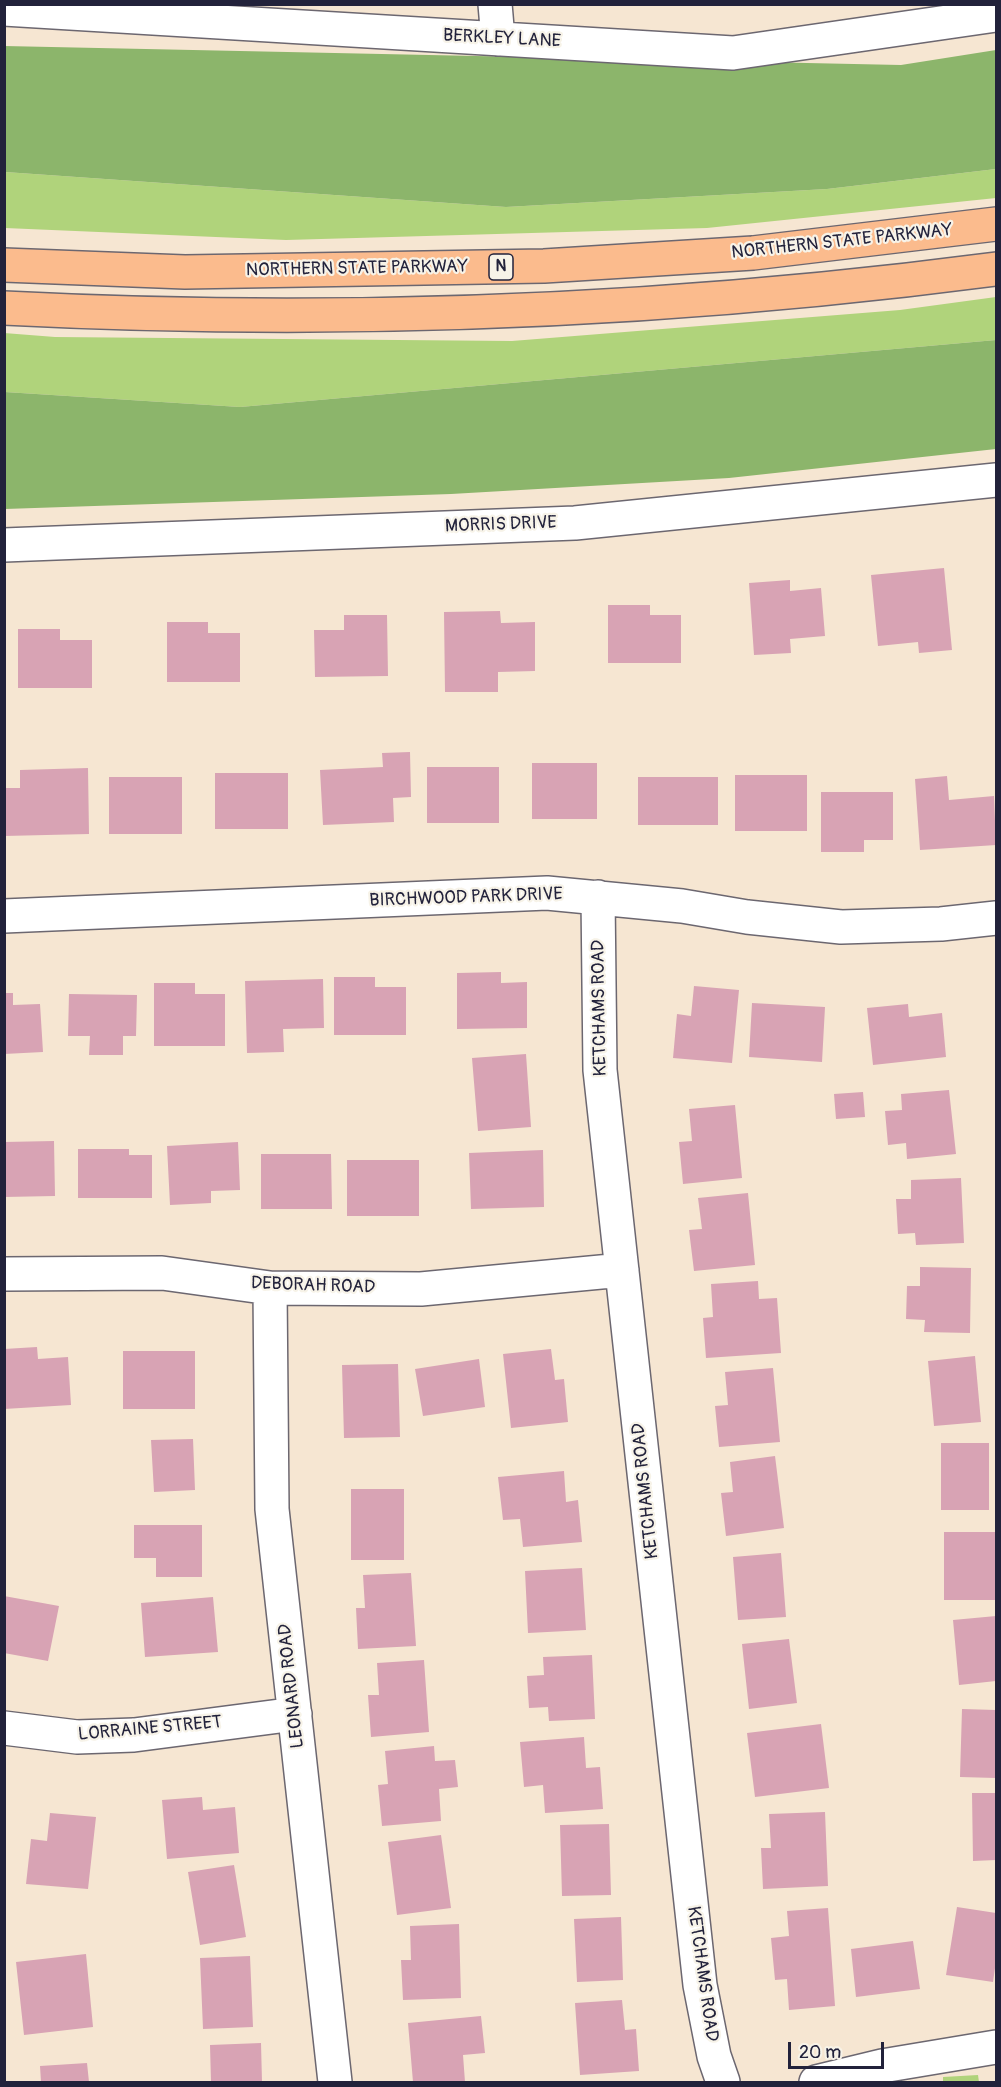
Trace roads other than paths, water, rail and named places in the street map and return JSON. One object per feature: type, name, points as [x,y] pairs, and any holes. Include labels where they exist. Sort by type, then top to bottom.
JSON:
[{"type":"highway","name":"NORTHERN STATE PARKWAY","points":[[4,265],[185,272],[544,266],[753,253],[996,224]]},
{"type":"highway","points":[[4,308],[218,315],[544,310],[716,300],[996,270]]},
{"type":"street","points":[[495,4],[498,39]]},
{"type":"street","name":"BERKLEY LANE","points":[[4,9],[734,53],[943,14],[996,15]]},
{"type":"street","name":"MORRIS DRIVE","points":[[4,545],[575,523],[996,480]]},
{"type":"street","name":"BIRCHWOOD PARK DRIVE","points":[[4,916],[547,893],[682,906],[747,917],[841,927],[941,924],[996,918]]},
{"type":"street","name":"KETCHAMS ROAD","points":[[598,897],[600,1070],[700,1985],[714,2056],[723,2082]]},
{"type":"street","name":"DEBORAH ROAD","points":[[4,1274],[162,1273],[270,1288],[421,1289],[622,1270]]},
{"type":"street","name":"LEONARD ROAD","points":[[270,1288],[272,1509],[335,2082]]},
{"type":"street","name":"LORRAINE STREET","points":[[4,1728],[76,1737],[122,1735],[295,1714]]},
{"type":"street","points":[[816,2082],[882,2066],[996,2047]]}]
